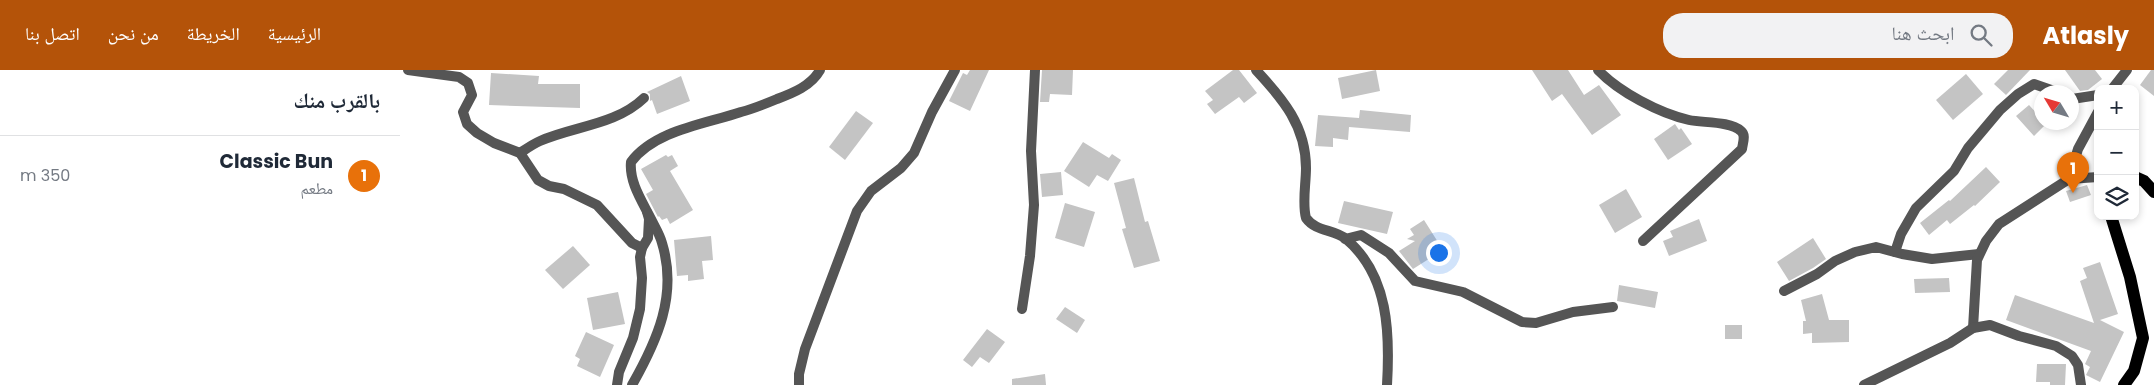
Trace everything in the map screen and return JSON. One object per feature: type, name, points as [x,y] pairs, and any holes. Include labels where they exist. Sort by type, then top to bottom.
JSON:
[{"type":"main road","points":[[2139,179],[2144,181],[2154,192]]},
{"type":"main road","points":[[2111,220],[2130,277],[2144,338],[2134,371],[2124,385]]},
{"type":"street","points":[[408,70],[463,79],[468,83],[472,95],[463,112],[467,124],[494,143],[520,153],[538,180],[549,186],[564,189],[597,205],[632,243],[642,248]]},
{"type":"street","points":[[632,385],[652,349],[664,317],[667,301],[667,277],[662,242],[632,180],[631,162],[644,149],[676,132],[741,112],[789,94],[808,84],[820,70]]},
{"type":"street","points":[[799,385],[799,374],[805,349],[857,211],[871,191],[901,168],[914,153],[932,112],[955,70]]},
{"type":"street","points":[[1022,309],[1030,256],[1034,205],[1031,151],[1035,70]]},
{"type":"street","points":[[1256,70],[1292,113],[1303,136],[1306,157],[1306,218],[1310,224],[1345,238],[1361,255],[1368,266],[1383,299],[1387,323],[1387,385]]},
{"type":"street","points":[[1598,70],[1628,93],[1664,112],[1698,122],[1730,125],[1744,135],[1742,149],[1644,241]]},
{"type":"street","points":[[2115,85],[2127,70]]},
{"type":"street","points":[[1895,252],[1901,234],[1916,208],[1954,171],[1968,148],[2000,110],[2018,94],[2034,84],[2037,85]]},
{"type":"street","points":[[2079,98],[2094,96]]},
{"type":"street","points":[[520,153],[539,141],[612,118],[633,108],[644,98]]},
{"type":"street","points":[[2068,179],[2078,149],[2094,119]]},
{"type":"street","points":[[1973,328],[1977,260],[1986,240],[1999,224],[2068,179],[2094,177]]},
{"type":"street","points":[[618,385],[619,372],[633,338],[640,309],[642,278],[640,257],[642,248],[648,238],[649,219],[646,209]]},
{"type":"street","points":[[1345,238],[1361,235],[1389,253],[1415,281],[1463,292],[1522,322],[1536,323],[1572,312],[1613,307]]},
{"type":"street","points":[[1784,291],[1817,274],[1834,261],[1876,246],[1895,252],[1932,259],[1980,254]]},
{"type":"street","points":[[1864,385],[1950,343],[1973,328],[1990,325],[2025,339],[2056,346],[2072,356],[2078,364],[2081,385]]},
{"type":"building","points":[[970,70],[989,70],[970,111],[949,101],[963,73],[967,75]]},
{"type":"building","points":[[1042,70],[1073,70],[1072,95],[1050,94],[1049,102],[1040,102]]},
{"type":"building","points":[[1233,70],[1239,70],[1257,93],[1244,103],[1239,97],[1215,114],[1207,104],[1213,100],[1205,91]]},
{"type":"building","points":[[1376,70],[1380,91],[1342,99],[1338,78]]},
{"type":"building","points":[[1532,70],[1568,70],[1584,95],[1599,85],[1621,115],[1592,135],[1562,94],[1552,101]]},
{"type":"building","points":[[2008,70],[2030,70],[2006,95],[1994,84]]},
{"type":"building","points":[[2065,70],[2095,70],[2102,79],[2088,90],[2080,91],[2079,85],[2076,85]]},
{"type":"building","points":[[2151,70],[2154,70],[2154,96],[2140,85]]},
{"type":"building","points":[[491,73],[539,76],[538,84],[580,84],[580,108],[489,105]]},
{"type":"building","points":[[1966,74],[1983,94],[1953,120],[1936,100]]},
{"type":"building","points":[[681,76],[690,101],[657,114],[652,100],[650,101],[650,94],[647,92]]},
{"type":"building","points":[[2029,105],[2034,110],[2034,130],[2040,130],[2034,136],[2016,116]]},
{"type":"building","points":[[1360,110],[1411,115],[1410,132],[1349,127],[1348,140],[1333,138],[1333,147],[1315,146],[1318,115],[1359,118]]},
{"type":"building","points":[[856,111],[873,123],[845,160],[829,147]]},
{"type":"building","points":[[1675,124],[1679,130],[1681,128],[1692,144],[1668,160],[1654,139]]},
{"type":"building","points":[[1083,142],[1109,158],[1112,154],[1121,160],[1108,181],[1097,175],[1089,187],[1064,171]]},
{"type":"building","points":[[666,155],[668,157],[672,155],[678,166],[670,171],[693,210],[670,224],[667,218],[662,220],[658,217],[646,194],[653,190],[641,169]]},
{"type":"building","points":[[1986,167],[2000,182],[1975,206],[1950,224],[1947,220],[1929,235],[1920,223],[1950,201]]},
{"type":"building","points":[[1061,172],[1063,195],[1042,197],[1040,174]]},
{"type":"building","points":[[1134,178],[1145,222],[1148,221],[1160,261],[1134,268],[1122,229],[1126,228],[1114,183]]},
{"type":"building","points":[[2087,185],[2091,195],[2070,202],[2066,191]]},
{"type":"building","points":[[1626,189],[1642,217],[1615,233],[1599,205]]},
{"type":"building","points":[[1344,201],[1393,212],[1387,234],[1338,223]]},
{"type":"building","points":[[1065,203],[1095,212],[1084,247],[1055,238]]},
{"type":"building","points":[[1699,219],[1707,241],[1669,256],[1663,241],[1673,237],[1670,231]]},
{"type":"building","points":[[1424,220],[1443,250],[1413,269],[1399,251],[1415,241],[1407,239],[1414,235],[1410,229]]},
{"type":"building","points":[[711,236],[713,260],[702,261],[704,279],[688,281],[688,275],[677,276],[674,240]]},
{"type":"building","points":[[1813,238],[1826,259],[1789,281],[1777,262]]},
{"type":"building","points":[[573,246],[590,265],[563,289],[545,270]]},
{"type":"building","points":[[2100,262],[2118,314],[2100,320],[2124,332],[2100,382],[2086,375],[2090,367],[2085,364],[2091,351],[2006,320],[2015,295],[2094,323],[2080,281],[2087,278],[2083,268]]},
{"type":"building","points":[[1949,278],[1950,292],[1915,293],[1914,279]]},
{"type":"building","points":[[1619,285],[1658,292],[1655,308],[1617,301]]},
{"type":"building","points":[[618,292],[625,324],[593,330],[587,298]]},
{"type":"building","points":[[1822,294],[1829,320],[1849,320],[1849,342],[1812,343],[1812,333],[1803,334],[1803,321],[1806,321],[1801,300]]},
{"type":"building","points":[[1065,307],[1085,320],[1077,333],[1056,319]]},
{"type":"building","points":[[1725,325],[1742,325],[1742,339],[1725,339]]},
{"type":"building","points":[[987,329],[1005,342],[989,363],[980,357],[972,367],[963,360]]},
{"type":"building","points":[[586,332],[614,345],[600,377],[577,366],[580,359],[575,356]]},
{"type":"building","points":[[2037,364],[2066,364],[2065,385],[2050,385],[2050,382],[2036,382]]},
{"type":"building","points":[[1045,374],[1046,385],[1012,385],[1012,379]]},
{"type":"place","name":"Classic Bun","points":[[2073,193]]}]
